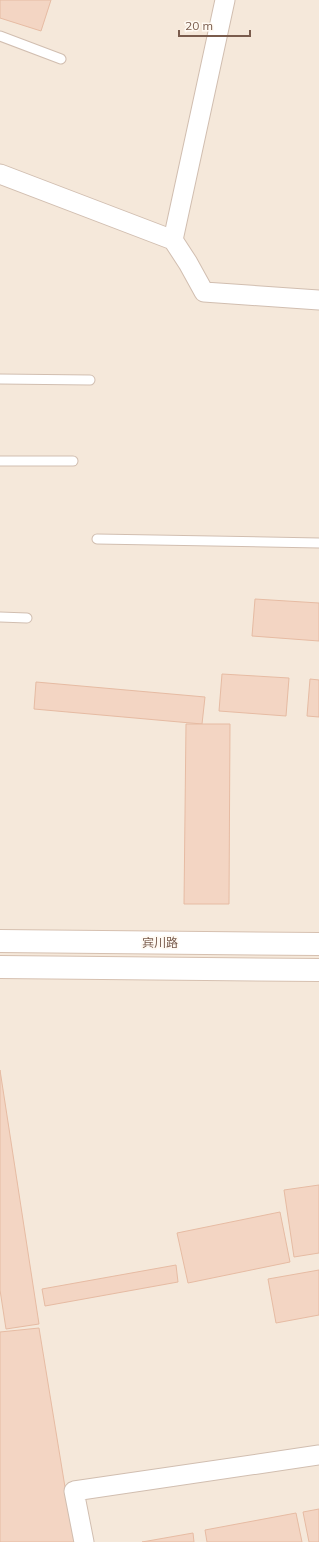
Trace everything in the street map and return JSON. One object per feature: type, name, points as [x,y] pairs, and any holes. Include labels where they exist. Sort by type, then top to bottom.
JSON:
[{"type":"main road","name":"宾川路","points":[[0,941],[319,944]]},
{"type":"main road","points":[[0,967],[319,970]]},
{"type":"street","points":[[173,240],[225,0]]},
{"type":"street","points":[[0,174],[173,240],[204,292],[319,300]]},
{"type":"street","points":[[84,1542],[74,1491],[319,1455]]},
{"type":"lane","points":[[0,36],[61,59]]},
{"type":"lane","points":[[0,379],[90,380]]},
{"type":"lane","points":[[0,461],[73,461]]},
{"type":"lane","points":[[97,539],[319,543]]},
{"type":"lane","points":[[0,617],[27,618]]},
{"type":"shaded area","points":[[0,0],[319,0],[319,1542],[0,1542]]},
{"type":"building","points":[[0,0],[51,0],[41,31],[0,18]]},
{"type":"building","points":[[255,599],[319,603],[319,641],[252,636]]},
{"type":"building","points":[[222,674],[289,678],[286,716],[219,711]]},
{"type":"building","points":[[310,679],[319,680],[319,717],[307,716]]},
{"type":"building","points":[[36,682],[205,697],[202,724],[34,709]]},
{"type":"building","points":[[186,724],[230,724],[229,904],[184,904]]},
{"type":"building","points":[[0,1070],[39,1324],[6,1329],[0,1290]]},
{"type":"building","points":[[319,1185],[319,1253],[294,1257],[284,1190]]},
{"type":"building","points":[[280,1212],[290,1262],[188,1283],[177,1233]]},
{"type":"building","points":[[176,1265],[178,1282],[45,1306],[42,1289]]},
{"type":"building","points":[[319,1270],[319,1315],[276,1323],[268,1279]]},
{"type":"building","points":[[39,1328],[74,1542],[0,1542],[0,1332]]},
{"type":"building","points":[[319,1509],[319,1542],[309,1542],[303,1512]]},
{"type":"building","points":[[296,1513],[302,1542],[207,1542],[205,1530]]},
{"type":"building","points":[[193,1533],[194,1542],[142,1542]]}]
